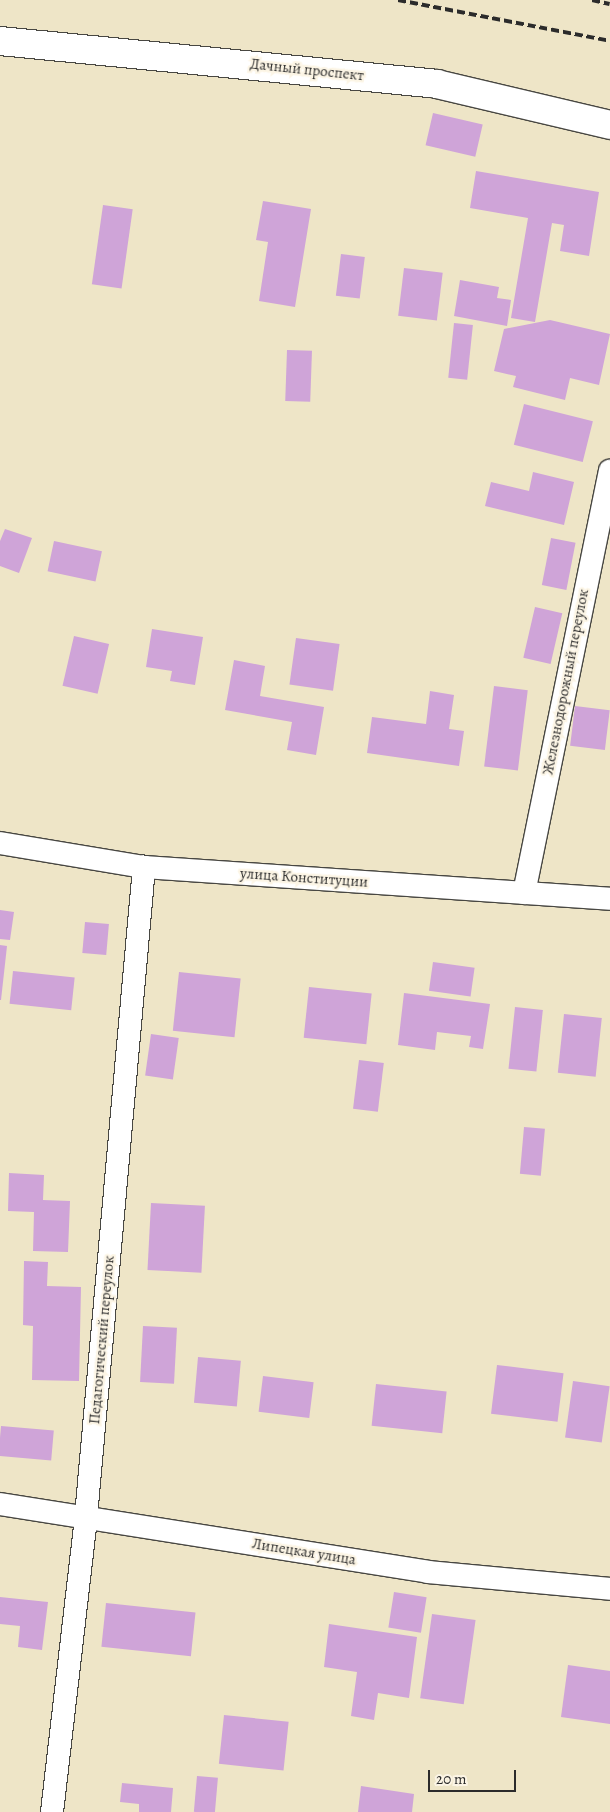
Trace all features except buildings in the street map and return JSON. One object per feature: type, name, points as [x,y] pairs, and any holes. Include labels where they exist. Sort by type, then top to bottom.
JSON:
[{"type":"street","name":"Дачный проспект","points":[[0,41],[437,84],[610,125]]},
{"type":"street","name":"Железнодорожный переулок","points":[[524,893],[610,471]]},
{"type":"street","name":"улица Конституции","points":[[0,842],[144,867],[610,899]]},
{"type":"street","name":"Педагогический переулок","points":[[52,1812],[86,1516],[144,867]]},
{"type":"street","name":"Липецкая улица","points":[[0,1504],[86,1516],[428,1572],[610,1589]]},
{"type":"railway","points":[[398,0],[610,41]]},
{"type":"railway","points":[[592,0],[610,4]]}]
